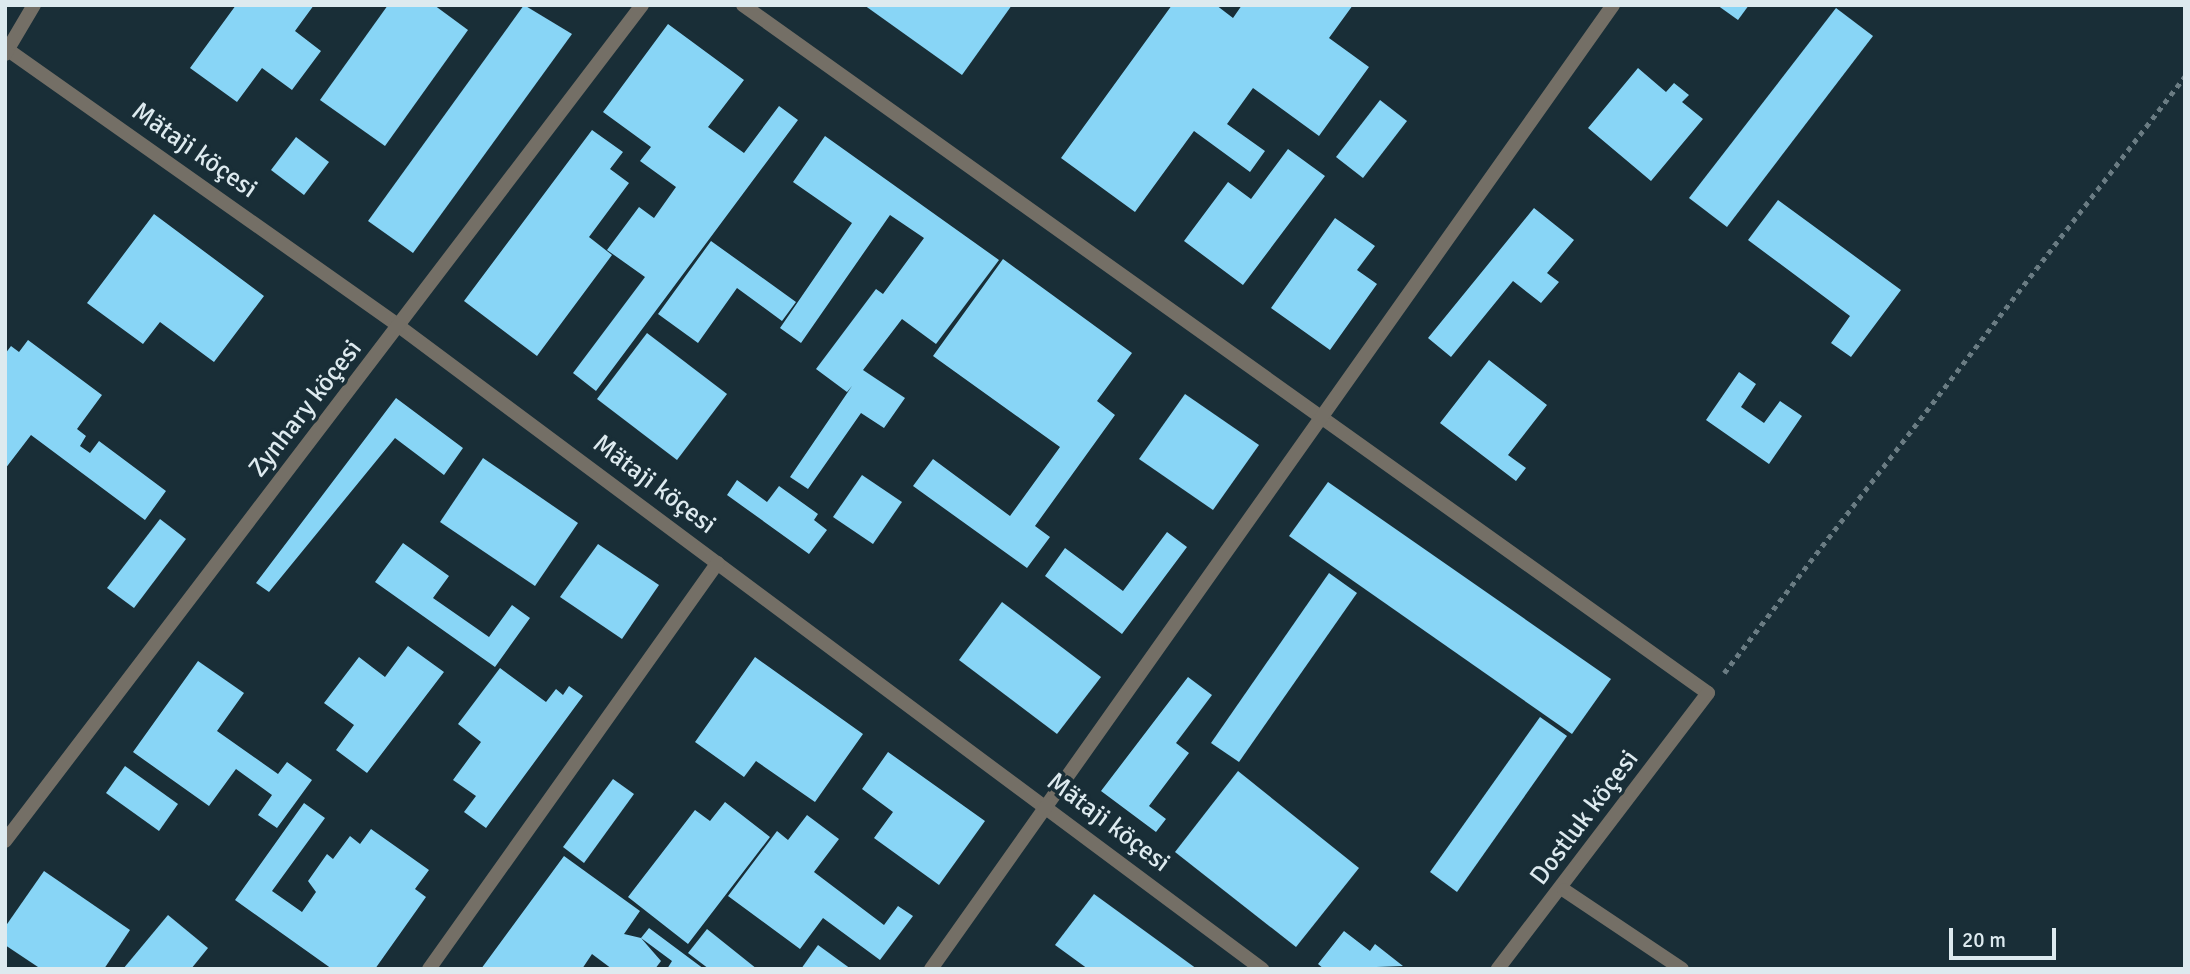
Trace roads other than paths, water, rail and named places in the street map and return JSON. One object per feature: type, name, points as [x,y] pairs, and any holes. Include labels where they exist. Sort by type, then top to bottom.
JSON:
[{"type":"street","points":[[7,52],[34,5]]},
{"type":"street","name":"Zynhary köçesi","points":[[5,841],[400,327],[642,5]]},
{"type":"street","points":[[743,5],[1318,416]]},
{"type":"street","points":[[931,969],[1318,416],[1613,5]]},
{"type":"street","name":"Mätaji köçesi","points":[[7,52],[400,327],[1262,969]]},
{"type":"street","name":"Dostluk köçesi","points":[[1318,416],[1708,693],[1564,890],[1498,969]]},
{"type":"street","points":[[429,969],[717,562]]},
{"type":"street","points":[[1564,890],[1682,969]]}]
